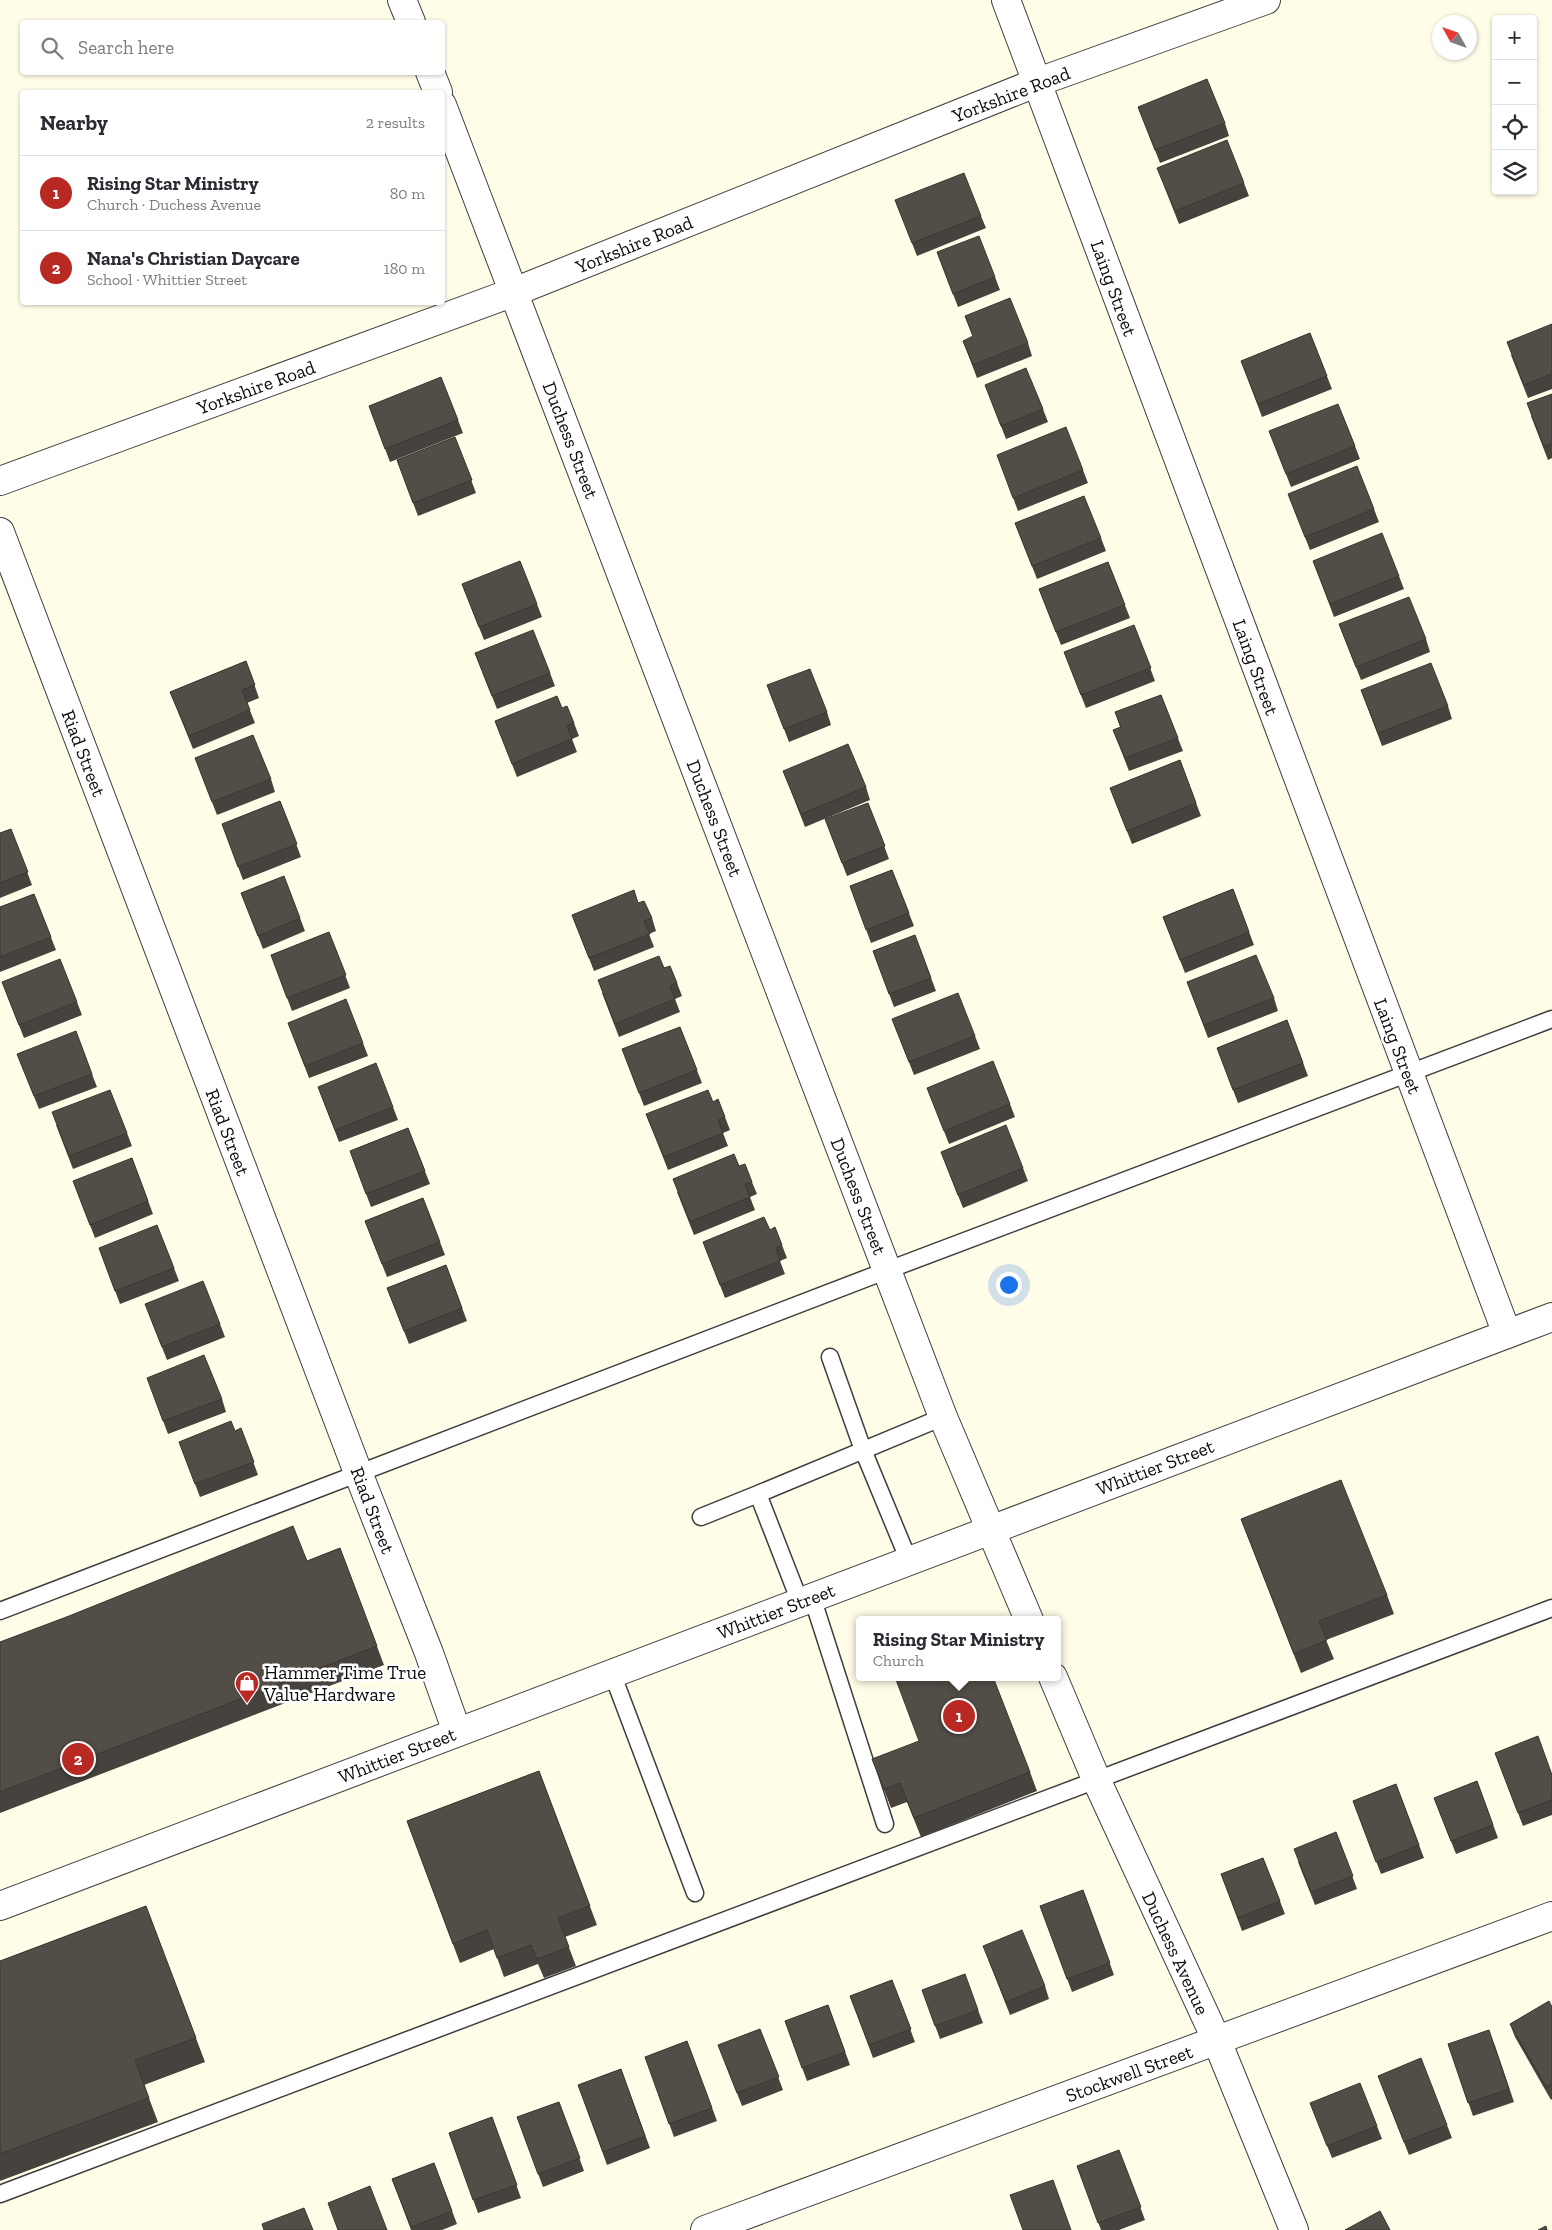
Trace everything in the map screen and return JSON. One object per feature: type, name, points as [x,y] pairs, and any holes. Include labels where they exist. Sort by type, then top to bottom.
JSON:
[{"type":"street","points":[[402,0],[410,20]]},
{"type":"street","name":"Laing Street","points":[[1006,0],[1507,1334]]},
{"type":"street","name":"Yorkshire Road","points":[[0,481],[514,292],[1038,82],[1266,0]]},
{"type":"street","points":[[431,75],[437,90]]},
{"type":"street","name":"Duchess Street","points":[[445,113],[943,1417],[991,1530]]},
{"type":"street","name":"Riad Street","points":[[0,532],[429,1653],[457,1732]]},
{"type":"street","name":"Whittier Street","points":[[0,1906],[1552,1317]]},
{"type":"street","points":[[991,1530],[1027,1616]]},
{"type":"street","name":"Duchess Avenue","points":[[1055,1681],[1096,1779],[1217,2041],[1294,2230]]},
{"type":"street","name":"Stockwell Street","points":[[705,2230],[1552,1916]]},
{"type":"lane","points":[[0,1611],[888,1270],[1552,1018]]},
{"type":"lane","points":[[830,1356],[863,1450],[909,1561]]},
{"type":"lane","points":[[702,1517],[943,1417]]},
{"type":"lane","points":[[758,1494],[806,1600],[885,1824]]},
{"type":"lane","points":[[0,2194],[1552,1608]]},
{"type":"lane","points":[[612,1673],[695,1892]]},
{"type":"building","points":[[1207,79],[1225,123],[1155,150],[1138,107]]},
{"type":"building","points":[[1227,140],[1244,183],[1175,211],[1157,168]]},
{"type":"building","points":[[964,173],[981,216],[912,243],[895,200]]},
{"type":"building","points":[[979,236],[995,277],[953,294],[937,252]]},
{"type":"building","points":[[1010,298],[1028,343],[973,365],[963,341],[973,336],[965,316]]},
{"type":"building","points":[[1552,324],[1552,374],[1524,385],[1507,342]]},
{"type":"building","points":[[1310,333],[1327,376],[1258,404],[1241,361]]},
{"type":"building","points":[[1026,368],[1043,409],[1001,426],[985,385]]},
{"type":"building","points":[[441,377],[458,420],[385,449],[369,406]]},
{"type":"building","points":[[1552,394],[1552,444],[1544,447],[1527,403]]},
{"type":"building","points":[[1338,404],[1355,446],[1286,474],[1269,431]]},
{"type":"building","points":[[1066,427],[1083,470],[1013,498],[997,455]]},
{"type":"building","points":[[455,437],[472,480],[413,503],[397,460]]},
{"type":"building","points":[[1357,466],[1374,509],[1305,537],[1288,494]]},
{"type":"building","points":[[1084,496],[1101,538],[1032,566],[1015,523]]},
{"type":"building","points":[[1382,533],[1399,576],[1330,604],[1313,561]]},
{"type":"building","points":[[520,561],[537,604],[479,627],[462,584]]},
{"type":"building","points":[[1108,562],[1125,605],[1056,632],[1039,589]]},
{"type":"building","points":[[1409,597],[1426,639],[1356,667],[1339,624]]},
{"type":"building","points":[[1134,625],[1151,668],[1081,695],[1064,652]]},
{"type":"building","points":[[533,630],[550,673],[492,696],[475,653]]},
{"type":"building","points":[[246,661],[255,685],[242,690],[250,710],[189,736],[170,692]]},
{"type":"building","points":[[1431,663],[1448,706],[1378,733],[1361,690]]},
{"type":"building","points":[[810,669],[827,712],[784,729],[767,685]]},
{"type":"building","points":[[1161,695],[1178,738],[1125,758],[1113,730],[1121,727],[1115,712]]},
{"type":"building","points":[[557,696],[562,708],[567,706],[574,723],[567,726],[572,739],[512,764],[495,721]]},
{"type":"building","points":[[253,735],[271,779],[212,802],[195,758]]},
{"type":"building","points":[[848,744],[866,787],[801,814],[783,771]]},
{"type":"building","points":[[1180,760],[1196,803],[1127,831],[1110,788]]},
{"type":"building","points":[[280,801],[297,844],[238,867],[222,824]]},
{"type":"building","points":[[868,803],[885,846],[842,863],[825,819]]},
{"type":"building","points":[[11,829],[28,872],[0,883],[0,833]]},
{"type":"building","points":[[892,870],[909,913],[866,930],[850,886]]},
{"type":"building","points":[[284,876],[300,918],[258,936],[241,893]]},
{"type":"building","points":[[1233,889],[1249,932],[1180,960],[1163,917]]},
{"type":"building","points":[[634,890],[638,903],[644,901],[652,918],[644,921],[650,934],[589,958],[572,915]]},
{"type":"building","points":[[34,894],[51,937],[0,957],[0,907]]},
{"type":"building","points":[[329,932],[346,975],[287,998],[271,955]]},
{"type":"building","points":[[915,935],[931,978],[889,994],[873,951]]},
{"type":"building","points":[[1256,955],[1274,998],[1204,1025],[1187,982]]},
{"type":"building","points":[[659,956],[664,968],[670,966],[677,983],[670,986],[675,999],[615,1024],[598,980]]},
{"type":"building","points":[[60,959],[77,1002],[19,1025],[2,982]]},
{"type":"building","points":[[958,993],[975,1036],[909,1062],[892,1019]]},
{"type":"building","points":[[346,999],[363,1043],[305,1066],[288,1023]]},
{"type":"building","points":[[1287,1020],[1303,1063],[1233,1090],[1217,1048]]},
{"type":"building","points":[[680,1027],[697,1070],[639,1093],[622,1049]]},
{"type":"building","points":[[76,1031],[92,1074],[34,1096],[17,1054]]},
{"type":"building","points":[[993,1061],[1010,1104],[944,1131],[927,1088]]},
{"type":"building","points":[[376,1063],[393,1107],[335,1130],[318,1087]]},
{"type":"building","points":[[110,1090],[127,1133],[69,1156],[52,1112]]},
{"type":"building","points":[[708,1090],[713,1102],[718,1099],[725,1117],[718,1120],[723,1133],[664,1157],[646,1114]]},
{"type":"building","points":[[1006,1125],[1023,1168],[958,1195],[941,1152]]},
{"type":"building","points":[[408,1128],[425,1171],[366,1194],[350,1151]]},
{"type":"building","points":[[734,1154],[739,1166],[745,1164],[752,1182],[745,1184],[750,1197],[690,1222],[673,1179]]},
{"type":"building","points":[[132,1158],[148,1201],[90,1225],[73,1181]]},
{"type":"building","points":[[423,1198],[440,1242],[382,1264],[365,1221]]},
{"type":"building","points":[[764,1217],[770,1230],[775,1227],[782,1245],[776,1248],[780,1261],[720,1285],[703,1242]]},
{"type":"building","points":[[157,1225],[174,1268],[115,1291],[99,1248]]},
{"type":"building","points":[[446,1265],[462,1308],[404,1331],[387,1288]]},
{"type":"building","points":[[203,1281],[220,1324],[162,1347],[145,1304]]},
{"type":"building","points":[[204,1355],[222,1399],[163,1421],[147,1378]]},
{"type":"building","points":[[231,1421],[235,1431],[241,1428],[254,1462],[195,1484],[179,1442]]},
{"type":"building","points":[[1341,1480],[1387,1595],[1319,1621],[1327,1640],[1294,1654],[1241,1519]]},
{"type":"building","points":[[293,1526],[307,1561],[340,1548],[377,1646],[0,1792],[0,1642]]},
{"type":"building","points":[[896,1681],[995,1681],[1030,1772],[914,1818],[900,1783],[884,1789],[872,1759],[919,1741]]},
{"type":"building","points":[[1538,1736],[1552,1775],[1552,1800],[1518,1813],[1495,1753]]},
{"type":"building","points":[[539,1771],[590,1906],[558,1918],[569,1947],[537,1959],[531,1945],[497,1958],[487,1930],[453,1944],[407,1821]]},
{"type":"building","points":[[1477,1781],[1493,1825],[1451,1841],[1434,1798]]},
{"type":"building","points":[[1396,1784],[1419,1845],[1376,1862],[1353,1801]]},
{"type":"building","points":[[1336,1832],[1353,1876],[1311,1892],[1294,1849]]},
{"type":"building","points":[[1263,1858],[1280,1901],[1238,1918],[1221,1874]]},
{"type":"building","points":[[1083,1890],[1110,1963],[1067,1979],[1040,1906]]},
{"type":"building","points":[[146,1906],[196,2038],[135,2060],[149,2098],[0,2154],[0,1961]]},
{"type":"building","points":[[1022,1930],[1045,1986],[1006,2002],[983,1946]]},
{"type":"building","points":[[965,1974],[978,2010],[935,2026],[922,1990]]},
{"type":"building","points":[[892,1980],[911,2029],[869,2045],[850,1996]]},
{"type":"building","points":[[1549,2001],[1552,2007],[1552,2084],[1546,2087],[1510,2024]]},
{"type":"building","points":[[828,2005],[845,2052],[802,2068],[785,2021]]},
{"type":"building","points":[[760,2029],[779,2077],[737,2093],[718,2045]]},
{"type":"building","points":[[1489,2030],[1509,2089],[1468,2103],[1448,2044]]},
{"type":"building","points":[[687,2041],[712,2108],[669,2124],[645,2057]]},
{"type":"building","points":[[1421,2058],[1447,2125],[1404,2142],[1378,2076]]},
{"type":"building","points":[[621,2069],[645,2136],[603,2152],[578,2085]]},
{"type":"building","points":[[1360,2083],[1377,2126],[1327,2146],[1310,2103]]},
{"type":"building","points":[[559,2102],[580,2158],[538,2174],[517,2117]]},
{"type":"building","points":[[492,2117],[517,2185],[473,2200],[449,2133]]},
{"type":"building","points":[[1119,2150],[1141,2207],[1098,2223],[1077,2166]]},
{"type":"building","points":[[434,2163],[452,2211],[411,2227],[392,2179]]},
{"type":"building","points":[[1053,2180],[1071,2230],[1023,2230],[1010,2195]]},
{"type":"building","points":[[370,2186],[387,2230],[338,2230],[328,2203]]},
{"type":"building","points":[[304,2208],[313,2230],[264,2230],[262,2224]]},
{"type":"building","points":[[1380,2211],[1390,2230],[1345,2230]]},
{"type":"building","points":[[1546,2226],[1547,2230],[1538,2230]]},
{"type":"place","name":"Hammer Time True Value Hardware","points":[[247,1704]]},
{"type":"place","name":"Rising Star Ministry","points":[[959,1716]]},
{"type":"place","name":"Nana's Christian Daycare","points":[[78,1759]]}]
